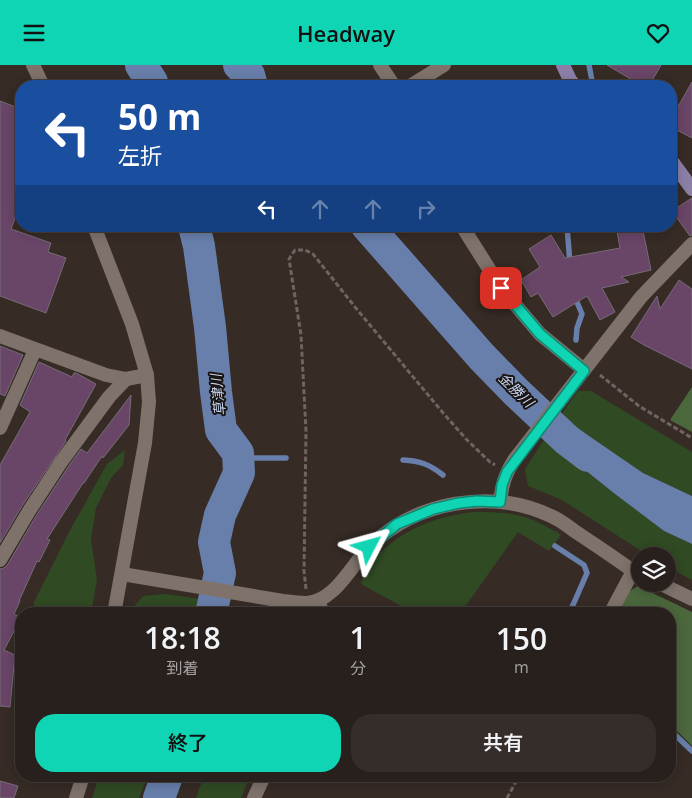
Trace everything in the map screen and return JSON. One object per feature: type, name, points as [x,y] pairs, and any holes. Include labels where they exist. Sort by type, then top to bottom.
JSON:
[{"type":"main road","points":[[563,65],[571,80]]},
{"type":"main road","points":[[677,168],[692,189]]},
{"type":"street","points":[[33,65],[40,80]]},
{"type":"street","points":[[380,65],[390,80]]},
{"type":"street","points":[[420,80],[444,65]]},
{"type":"street","points":[[96,232],[132,324],[147,375],[149,402],[145,443],[115,607]]},
{"type":"street","points":[[466,232],[501,288],[540,334],[583,371]]},
{"type":"street","points":[[500,502],[502,485],[511,466],[641,297],[692,245]]},
{"type":"street","points":[[0,336],[106,375],[126,379],[147,375]]},
{"type":"street","points":[[0,428],[35,350]]},
{"type":"street","points":[[0,560],[61,462],[126,379]]},
{"type":"street","points":[[122,574],[284,601],[314,601],[339,586],[369,547],[397,524],[433,509],[477,501],[500,502],[531,507],[553,517],[631,569]]},
{"type":"street","points":[[614,607],[631,580]]},
{"type":"street","points":[[676,591],[692,599]]},
{"type":"street","points":[[314,601],[318,607]]},
{"type":"street","points":[[76,798],[80,782]]},
{"type":"street","points":[[254,798],[261,782]]},
{"type":"path","points":[[314,601],[304,571],[306,431],[301,335],[289,259],[295,250],[305,250],[313,254],[450,421],[490,462],[511,466]]},
{"type":"path","points":[[583,371],[692,438]]},
{"type":"path","points":[[508,798],[516,782]]},
{"type":"green space","points":[[692,387],[692,432],[670,420]]},
{"type":"green space","points":[[578,391],[591,391],[692,452],[692,496],[643,473],[560,416]]},
{"type":"green space","points":[[545,438],[664,531],[692,544],[692,580],[676,571],[676,547],[635,547],[562,500],[528,486],[525,469]]},
{"type":"green space","points":[[125,450],[123,465],[111,478],[96,508],[91,539],[97,580],[92,607],[34,607],[34,602],[69,532],[107,464]]},
{"type":"green space","points":[[492,512],[521,516],[561,535],[549,551],[518,532],[465,607],[403,607],[361,584],[366,567],[399,537],[434,520],[460,514]]},
{"type":"green space","points":[[631,590],[631,592],[650,592],[692,612],[692,746],[676,730],[676,607],[622,607]]},
{"type":"green space","points":[[165,594],[201,599],[199,607],[133,607],[143,596]]},
{"type":"green space","points":[[97,782],[146,782],[139,798],[92,798]]},
{"type":"green space","points":[[202,782],[248,782],[241,798],[196,798]]},
{"type":"water","points":[[560,416],[643,473],[692,496],[692,544],[664,531],[545,438]]},
{"type":"building","points":[[607,65],[661,65],[652,80],[632,80]]},
{"type":"building","points":[[692,82],[692,138],[677,130],[677,108]]},
{"type":"building","points":[[0,101],[15,107],[15,218],[11,229],[15,232],[51,243],[48,252],[66,258],[46,313],[0,296]]},
{"type":"building","points":[[692,198],[692,235],[690,236],[677,218],[677,208]]},
{"type":"building","points":[[617,232],[643,232],[651,270],[621,277],[629,282],[602,288],[615,312],[600,320],[587,296],[553,317],[538,293],[531,297],[521,280],[540,267],[529,249],[551,235],[565,258],[620,248]]},
{"type":"building","points":[[679,280],[692,289],[692,369],[631,337],[657,296],[660,309]]},
{"type":"building","points":[[0,346],[23,355],[5,396],[0,394]]},
{"type":"building","points":[[39,362],[72,377],[76,373],[96,384],[66,441],[22,506],[0,543],[0,465],[30,412],[20,405]]},
{"type":"building","points":[[131,395],[129,425],[103,458],[102,456],[47,539],[50,540],[39,562],[37,561],[17,607],[15,607],[15,629],[4,650],[15,655],[10,707],[0,706],[0,569],[8,564],[36,516],[81,449],[87,453]]},
{"type":"building","points":[[0,781],[18,786],[14,798],[0,798]]},
{"type":"waterway","name":"草津川","points":[[141,65],[151,80]]},
{"type":"waterway","name":"金勝川","points":[[239,65],[249,75],[250,80]]},
{"type":"waterway","points":[[589,65],[592,80]]},
{"type":"waterway","name":"草津川","points":[[196,232],[210,327],[221,430],[238,453],[239,473],[220,515],[214,542],[220,573],[213,607]]},
{"type":"waterway","name":"金勝川","points":[[372,232],[481,356],[567,440],[588,456]]},
{"type":"waterway","points":[[567,232],[570,264]]},
{"type":"waterway","points":[[574,295],[582,314],[577,328],[576,340]]},
{"type":"waterway","points":[[238,453],[244,458],[286,458]]},
{"type":"waterway","points":[[403,460],[424,464],[443,475]]},
{"type":"waterway","points":[[555,546],[584,565],[587,573],[572,607]]},
{"type":"waterway","points":[[676,736],[692,751]]},
{"type":"waterway","name":"草津川","points":[[159,798],[165,782]]},
{"type":"route","points":[[369,547],[397,524],[433,509],[477,501],[500,502],[502,485],[514,460],[584,371],[540,334],[501,288]]}]
